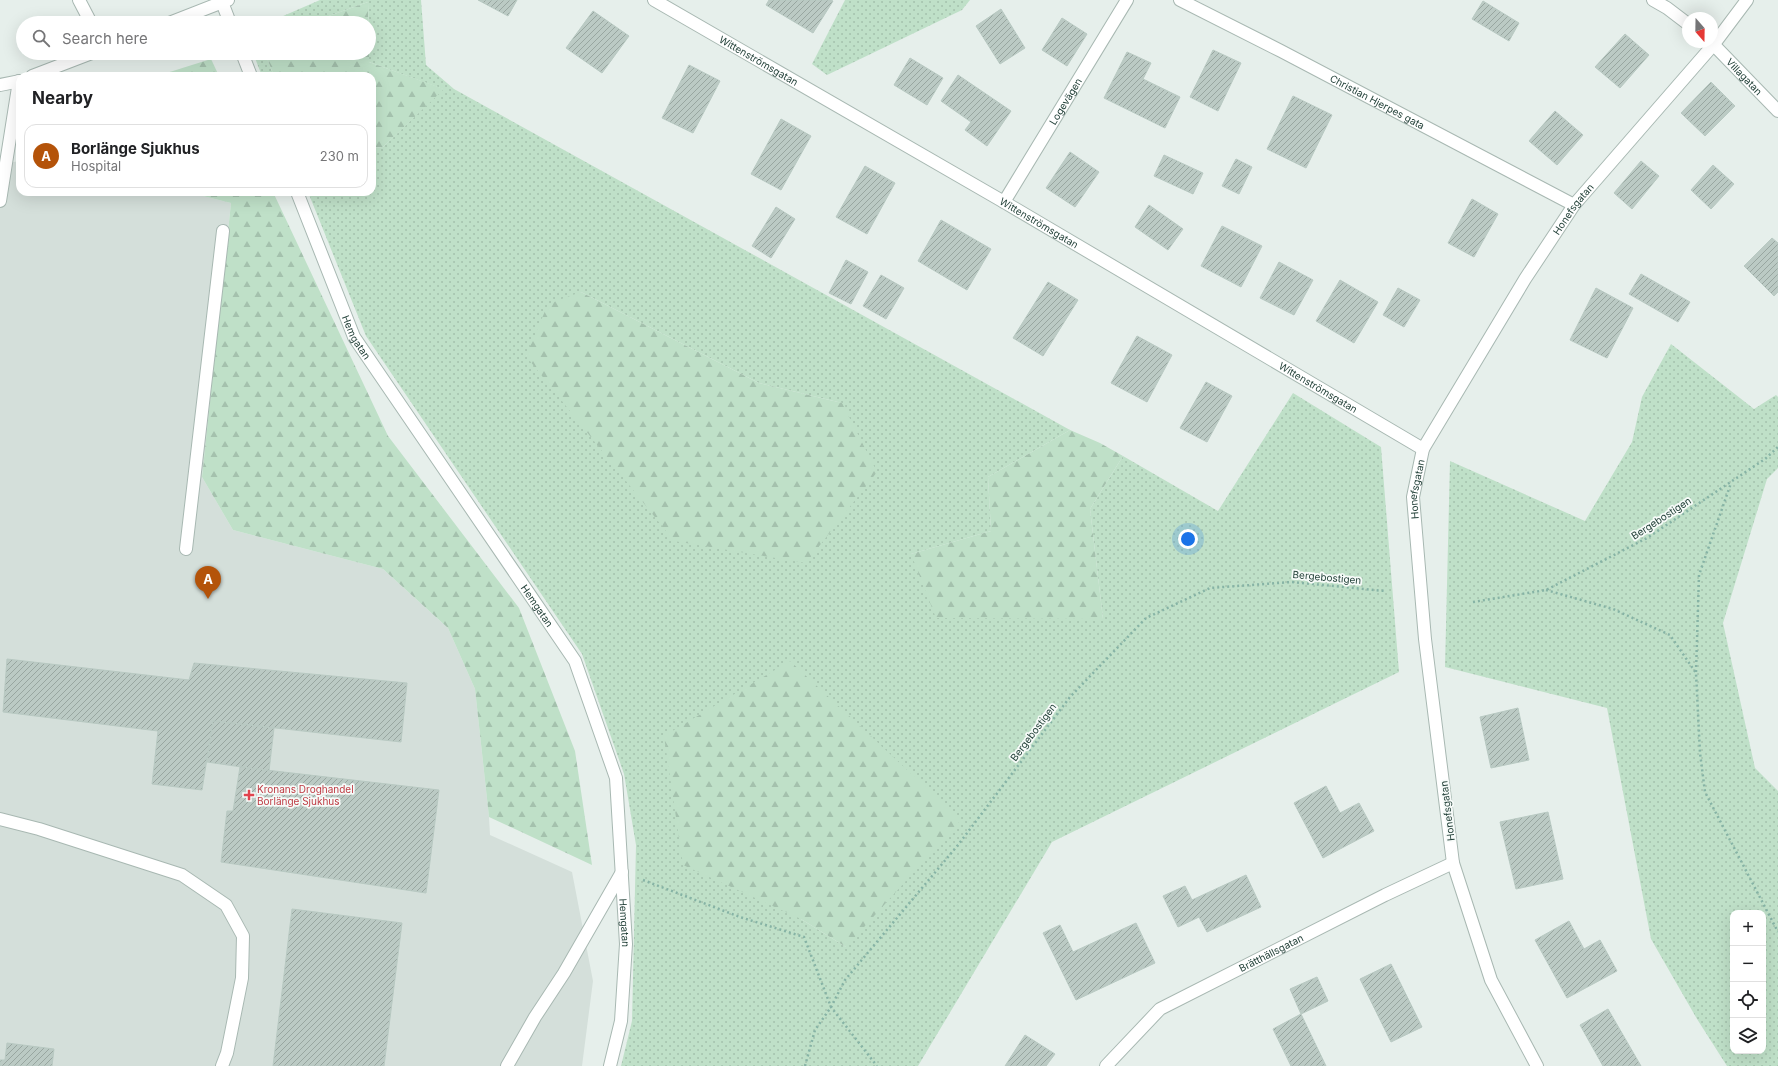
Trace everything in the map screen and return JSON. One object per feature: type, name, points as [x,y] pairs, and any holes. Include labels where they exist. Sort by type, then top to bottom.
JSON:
[{"type":"street","points":[[79,0],[87,16]]},
{"type":"street","name":"Wittenströmsgatan","points":[[654,0],[1004,202],[1423,449]]},
{"type":"street","name":"Logevägen","points":[[1004,202],[1127,0]]},
{"type":"street","name":"Christian Hjerpes gata","points":[[1180,0],[1281,51],[1574,205]]},
{"type":"street","points":[[1653,0],[1682,19]]},
{"type":"street","name":"Honefsgatan","points":[[1718,36],[1747,0]]},
{"type":"street","points":[[186,16],[224,1],[228,16]]},
{"type":"street","name":"Honefsgatan","points":[[1537,1066],[1491,980],[1452,863],[1425,639],[1413,497],[1423,449],[1525,278],[1574,205],[1708,48]]},
{"type":"street","name":"Villagatan","points":[[1717,48],[1778,110]]},
{"type":"street","points":[[42,72],[74,60]]},
{"type":"street","points":[[245,60],[249,72]]},
{"type":"street","points":[[0,85],[16,82]]},
{"type":"street","points":[[0,201],[16,100]]},
{"type":"street","name":"Hemgatan","points":[[299,196],[354,337],[575,661],[616,778],[626,944],[621,1021],[610,1066]]},
{"type":"street","points":[[186,549],[223,232]]},
{"type":"street","points":[[0,819],[39,829],[182,875],[226,905],[243,936],[242,978],[227,1053],[222,1066]]},
{"type":"street","name":"Brätthällsgatan","points":[[1106,1066],[1160,1009],[1385,895],[1452,863]]},
{"type":"street","points":[[506,1066],[535,1017],[564,973],[622,872]]},
{"type":"path","name":"Bergebostigen","points":[[1473,602],[1546,590],[1647,538],[1765,459],[1778,447]]},
{"type":"path","points":[[1731,481],[1699,575],[1696,673],[1700,753],[1705,792],[1778,932]]},
{"type":"path","name":"Bergebostigen","points":[[805,1066],[815,1030],[831,1007],[845,980],[958,845],[1070,697],[1146,618],[1210,588],[1292,582],[1385,590]]},
{"type":"path","points":[[1546,590],[1613,609],[1670,635],[1696,673]]},
{"type":"path","points":[[622,872],[740,917],[804,937],[831,1007],[877,1066]]},
{"type":"shaded area","points":[[16,162],[16,196],[203,196],[231,203],[202,477],[233,530],[383,569],[448,628],[475,689],[490,835],[572,872],[593,981],[582,1066],[0,1066],[0,164]]},
{"type":"green space","points":[[320,0],[421,0],[426,65],[454,89],[1070,430],[988,477],[991,531],[911,554],[1103,619],[1090,509],[1123,456],[1218,511],[1293,393],[1381,447],[1399,672],[1052,842],[918,1066],[621,1066],[632,1021],[636,845],[624,774],[582,654],[366,336],[310,196],[376,196],[376,148],[383,147],[443,89],[369,62],[369,60],[376,60],[376,16],[368,16],[368,2],[329,16],[283,16]],"holes":[[[581,292],[759,383],[842,403],[526,356]],[[790,661],[846,947],[801,919]]]},
{"type":"green space","points":[[845,0],[970,0],[962,10],[827,75],[812,64]]},
{"type":"green space","points":[[368,2],[368,16],[329,16]]},
{"type":"green space","points":[[211,60],[217,72],[170,72]]},
{"type":"green space","points":[[256,60],[268,60],[272,72],[260,72]]},
{"type":"green space","points":[[268,60],[369,60],[369,62],[444,89],[383,147],[376,148],[376,72],[272,72]]},
{"type":"green space","points":[[203,196],[275,196],[388,436],[519,608],[575,751],[592,865],[489,817],[475,689],[448,628],[383,569],[233,530],[202,477],[231,203]]},
{"type":"green space","points":[[581,292],[759,383],[842,403],[877,472],[806,563],[674,541],[526,356],[548,304]]},
{"type":"green space","points":[[1671,344],[1754,409],[1776,395],[1778,397],[1778,468],[1767,479],[1723,623],[1755,768],[1778,791],[1778,1066],[1727,1066],[1697,1019],[1651,939],[1607,708],[1445,667],[1450,461],[1585,521],[1632,442],[1642,397]]},
{"type":"green space","points":[[1070,430],[1100,443],[1123,456],[1090,509],[1103,619],[936,618],[911,554],[991,531],[988,477]]},
{"type":"green space","points":[[790,661],[961,820],[846,947],[801,919],[683,865],[664,736]]},
{"type":"building","points":[[478,0],[517,0],[508,16]]},
{"type":"building","points":[[769,0],[833,1],[813,33],[766,5]]},
{"type":"building","points":[[1483,1],[1519,23],[1509,41],[1472,19]]},
{"type":"building","points":[[1001,9],[1025,48],[1000,64],[976,26]]},
{"type":"building","points":[[593,11],[629,36],[602,73],[566,48]]},
{"type":"building","points":[[1062,18],[1087,34],[1067,66],[1042,50]]},
{"type":"building","points":[[1625,34],[1649,55],[1620,88],[1595,67]]},
{"type":"building","points":[[1213,50],[1241,63],[1218,111],[1190,97]]},
{"type":"building","points":[[1127,52],[1151,63],[1143,79],[1180,97],[1165,128],[1104,98]]},
{"type":"building","points":[[910,58],[943,78],[927,105],[894,85]]},
{"type":"building","points":[[689,65],[720,81],[693,133],[662,118]]},
{"type":"building","points":[[958,75],[1011,111],[987,146],[965,130],[971,122],[941,101]]},
{"type":"building","points":[[1711,82],[1735,106],[1705,136],[1681,113]]},
{"type":"building","points":[[1293,96],[1332,115],[1306,168],[1267,149]]},
{"type":"building","points":[[1555,111],[1583,135],[1557,165],[1529,141]]},
{"type":"building","points":[[781,119],[811,136],[781,190],[751,174]]},
{"type":"building","points":[[1070,152],[1099,172],[1075,207],[1046,188]]},
{"type":"building","points":[[1164,155],[1203,173],[1193,194],[1154,176]]},
{"type":"building","points":[[1236,159],[1252,167],[1239,194],[1222,186]]},
{"type":"building","points":[[1641,161],[1659,176],[1632,209],[1614,193]]},
{"type":"building","points":[[1713,165],[1734,184],[1711,209],[1691,190]]},
{"type":"building","points":[[865,166],[895,183],[867,234],[836,217]]},
{"type":"building","points":[[1472,199],[1498,214],[1474,257],[1448,243]]},
{"type":"building","points":[[1149,205],[1183,229],[1168,250],[1135,227]]},
{"type":"building","points":[[776,207],[795,219],[771,258],[752,246]]},
{"type":"building","points":[[941,220],[991,249],[967,290],[918,261]]},
{"type":"building","points":[[1222,226],[1262,246],[1241,287],[1201,266]]},
{"type":"building","points":[[1772,238],[1778,243],[1778,292],[1774,296],[1744,266]]},
{"type":"building","points":[[846,260],[868,272],[851,304],[829,293]]},
{"type":"building","points":[[1279,262],[1313,280],[1294,315],[1260,298]]},
{"type":"building","points":[[1641,274],[1690,302],[1678,322],[1629,294]]},
{"type":"building","points":[[881,275],[904,288],[886,319],[863,306]]},
{"type":"building","points":[[1340,280],[1378,302],[1354,343],[1316,321]]},
{"type":"building","points":[[1048,282],[1078,300],[1043,356],[1013,338]]},
{"type":"building","points":[[1398,288],[1420,300],[1404,327],[1383,315]]},
{"type":"building","points":[[1596,288],[1633,308],[1607,358],[1570,340]]},
{"type":"building","points":[[1137,336],[1172,355],[1147,402],[1111,383]]},
{"type":"building","points":[[1206,382],[1232,396],[1207,442],[1180,428]]},
{"type":"building","points":[[7,659],[189,680],[194,663],[407,683],[401,742],[213,721],[202,790],[152,784],[158,731],[3,712]]},
{"type":"building","points":[[1518,708],[1529,760],[1491,768],[1480,717]]},
{"type":"building","points":[[213,721],[274,728],[269,771],[207,762]]},
{"type":"building","points":[[240,767],[439,790],[426,893],[221,862],[227,811],[233,811]]},
{"type":"building","points":[[1326,786],[1340,813],[1359,803],[1374,831],[1323,858],[1294,803]]},
{"type":"building","points":[[1548,812],[1563,879],[1516,889],[1500,822]]},
{"type":"building","points":[[1246,875],[1261,907],[1207,932],[1199,917],[1178,927],[1163,896],[1185,886],[1192,900]]},
{"type":"building","points":[[292,909],[402,923],[384,1066],[273,1066]]},
{"type":"building","points":[[1569,921],[1584,949],[1600,940],[1617,971],[1567,998],[1535,940]]},
{"type":"building","points":[[1136,923],[1155,963],[1076,1000],[1043,933],[1060,925],[1073,952]]},
{"type":"building","points":[[1391,964],[1422,1027],[1391,1042],[1360,979]]},
{"type":"building","points":[[1317,977],[1328,1001],[1301,1014],[1290,989]]},
{"type":"building","points":[[1608,1009],[1641,1066],[1603,1066],[1580,1025]]},
{"type":"building","points":[[1301,1014],[1326,1066],[1291,1066],[1273,1029]]},
{"type":"building","points":[[1025,1035],[1055,1054],[1046,1066],[1005,1066]]},
{"type":"building","points":[[7,1043],[54,1049],[52,1066],[0,1066],[0,1060],[5,1060]]},
{"type":"place","name":"Borlänge Sjukhus","points":[[208,599]]},
{"type":"place","name":"Kronans Droghandel Borlänge Sjukhus","points":[[249,795]]}]
